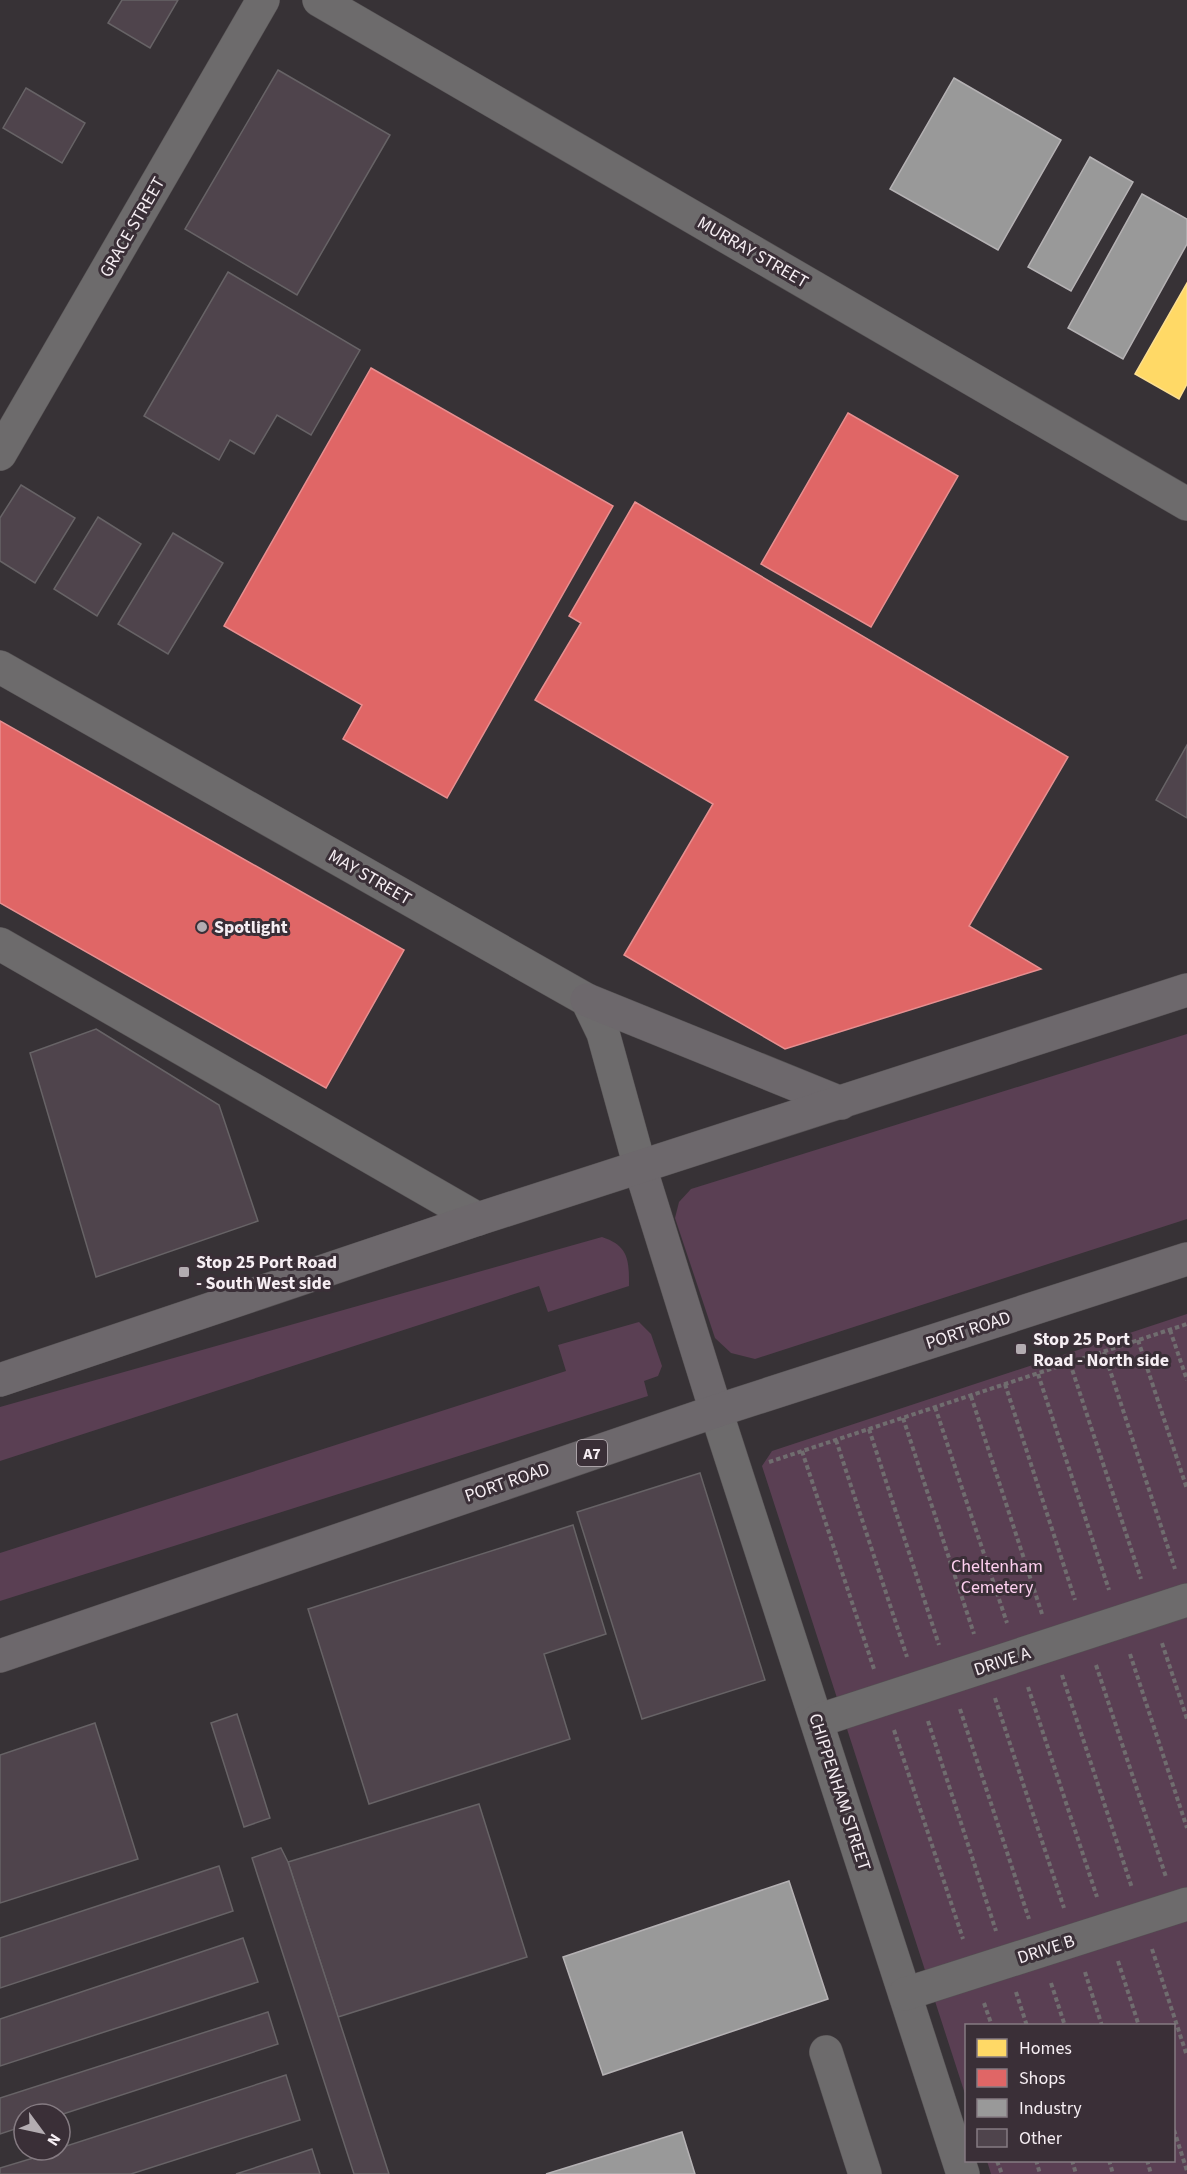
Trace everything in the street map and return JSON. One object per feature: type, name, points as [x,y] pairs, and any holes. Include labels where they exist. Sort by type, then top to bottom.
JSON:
[{"type":"highway","points":[[0,1380],[478,1219],[1187,990]]},
{"type":"highway","points":[[587,1000],[842,1102]]},
{"type":"highway","points":[[639,1167],[716,1411]]},
{"type":"highway","name":"PORT ROAD","points":[[0,1656],[716,1411],[1187,1259]]},
{"type":"street","name":"GRACE STREET","points":[[0,454],[263,0]]},
{"type":"street","name":"MURRAY STREET","points":[[318,0],[1187,504]]},
{"type":"street","name":"MAY STREET","points":[[0,668],[587,1000]]},
{"type":"street","points":[[0,944],[478,1219]]},
{"type":"street","points":[[587,1000],[603,1033],[639,1167]]},
{"type":"street","name":"CHIPPENHAM STREET","points":[[716,1411],[963,2174]]},
{"type":"street","name":"DRIVE A","points":[[817,1721],[1186,1601]]},
{"type":"street","name":"DRIVE B","points":[[905,1994],[1187,1904]]},
{"type":"street","points":[[826,2052],[865,2174]]},
{"type":"path","points":[[768,1463],[1187,1324]]},
{"type":"path","points":[[1170,1330],[1187,1380]]},
{"type":"path","points":[[1138,1340],[1187,1490]]},
{"type":"path","points":[[1104,1352],[1186,1601]]},
{"type":"path","points":[[1070,1363],[1187,1719]]},
{"type":"path","points":[[971,1396],[1187,2056]]},
{"type":"path","points":[[935,1407],[1139,2024]]},
{"type":"path","points":[[903,1418],[1102,2024]]},
{"type":"path","points":[[869,1429],[1065,2024]]},
{"type":"path","points":[[836,1440],[1027,2024]]},
{"type":"path","points":[[1175,2136],[1187,2171]]},
{"type":"green space","points":[[1187,1034],[1187,1219],[755,1359],[731,1353],[715,1338],[675,1218],[679,1202],[691,1189]]},
{"type":"green space","points":[[602,1237],[618,1245],[626,1255],[629,1286],[548,1312],[539,1286],[0,1461],[0,1407]]},
{"type":"green space","name":"Cheltenham Cemetery","points":[[1187,1314],[1187,2174],[991,2174],[987,2162],[1175,2162],[1175,2024],[965,2024],[965,2094],[762,1466],[772,1451]]},
{"type":"green space","points":[[639,1322],[651,1334],[662,1366],[658,1376],[644,1381],[648,1396],[0,1601],[0,1553],[566,1371],[558,1345]]},
{"type":"building: Homes","points":[[1187,283],[1187,384],[1179,399],[1135,374]]},
{"type":"building: Shops","points":[[371,368],[613,506],[447,798],[343,739],[362,705],[224,626]]},
{"type":"building: Shops","points":[[848,413],[958,476],[871,627],[761,564]]},
{"type":"building: Shops","points":[[635,502],[1068,757],[969,926],[1041,969],[785,1049],[624,955],[713,804],[535,700],[581,623],[569,616]]},
{"type":"building: Shops","name":"Spotlight","points":[[0,721],[404,950],[326,1088],[0,903]]},
{"type":"building: Industry","points":[[954,78],[1061,140],[998,250],[890,189]]},
{"type":"building: Industry","points":[[1090,157],[1133,182],[1071,291],[1028,267]]},
{"type":"building: Industry","points":[[1142,194],[1187,219],[1187,244],[1123,359],[1068,328]]},
{"type":"building: Industry","points":[[789,1881],[828,1999],[603,2075],[563,1957]]},
{"type":"building: Industry","points":[[682,2132],[695,2174],[546,2174]]},
{"type":"building: Other","points":[[122,0],[178,0],[150,48],[108,23]]},
{"type":"building: Other","points":[[278,70],[390,135],[297,295],[185,229]]},
{"type":"building: Other","points":[[26,88],[85,123],[62,163],[3,128]]},
{"type":"building: Other","points":[[228,272],[360,350],[311,435],[277,415],[254,454],[230,440],[219,460],[144,416]]},
{"type":"building: Other","points":[[21,485],[75,518],[35,583],[0,561],[0,518]]},
{"type":"building: Other","points":[[98,517],[141,544],[97,616],[54,589]]},
{"type":"building: Other","points":[[173,533],[223,563],[168,654],[118,624]]},
{"type":"building: Other","points":[[1187,745],[1187,818],[1156,800]]},
{"type":"building: Other","points":[[96,1029],[219,1105],[258,1221],[96,1277],[30,1053]]},
{"type":"building: Other","points":[[700,1473],[765,1680],[642,1719],[577,1512]]},
{"type":"building: Other","points":[[573,1525],[606,1634],[544,1654],[570,1739],[369,1804],[308,1609]]},
{"type":"building: Other","points":[[237,1714],[270,1818],[244,1827],[211,1723]]},
{"type":"building: Other","points":[[95,1723],[138,1859],[0,1903],[0,1755]]},
{"type":"building: Other","points":[[479,1804],[527,1957],[338,2017],[288,1862]]},
{"type":"building: Other","points":[[281,1848],[288,1862],[389,2174],[354,2174],[252,1858]]},
{"type":"building: Other","points":[[219,1866],[233,1911],[0,1988],[0,1938]]},
{"type":"building: Other","points":[[243,1938],[258,1982],[0,2066],[0,2019]]},
{"type":"building: Other","points":[[268,2012],[278,2044],[72,2111],[72,2102],[12,2102],[12,2130],[0,2134],[0,2098]]},
{"type":"building: Other","points":[[286,2075],[300,2120],[131,2174],[0,2174],[0,2168],[20,2162],[72,2162],[72,2144]]},
{"type":"building: Other","points":[[312,2149],[320,2174],[236,2174]]},
{"type":"place","name":"Spotlight","points":[[202,927]]},
{"type":"place","name":"Stop 25 Port Road - South West side","points":[[184,1272]]},
{"type":"place","name":"Stop 25 Port Road - North side","points":[[1021,1349]]}]
